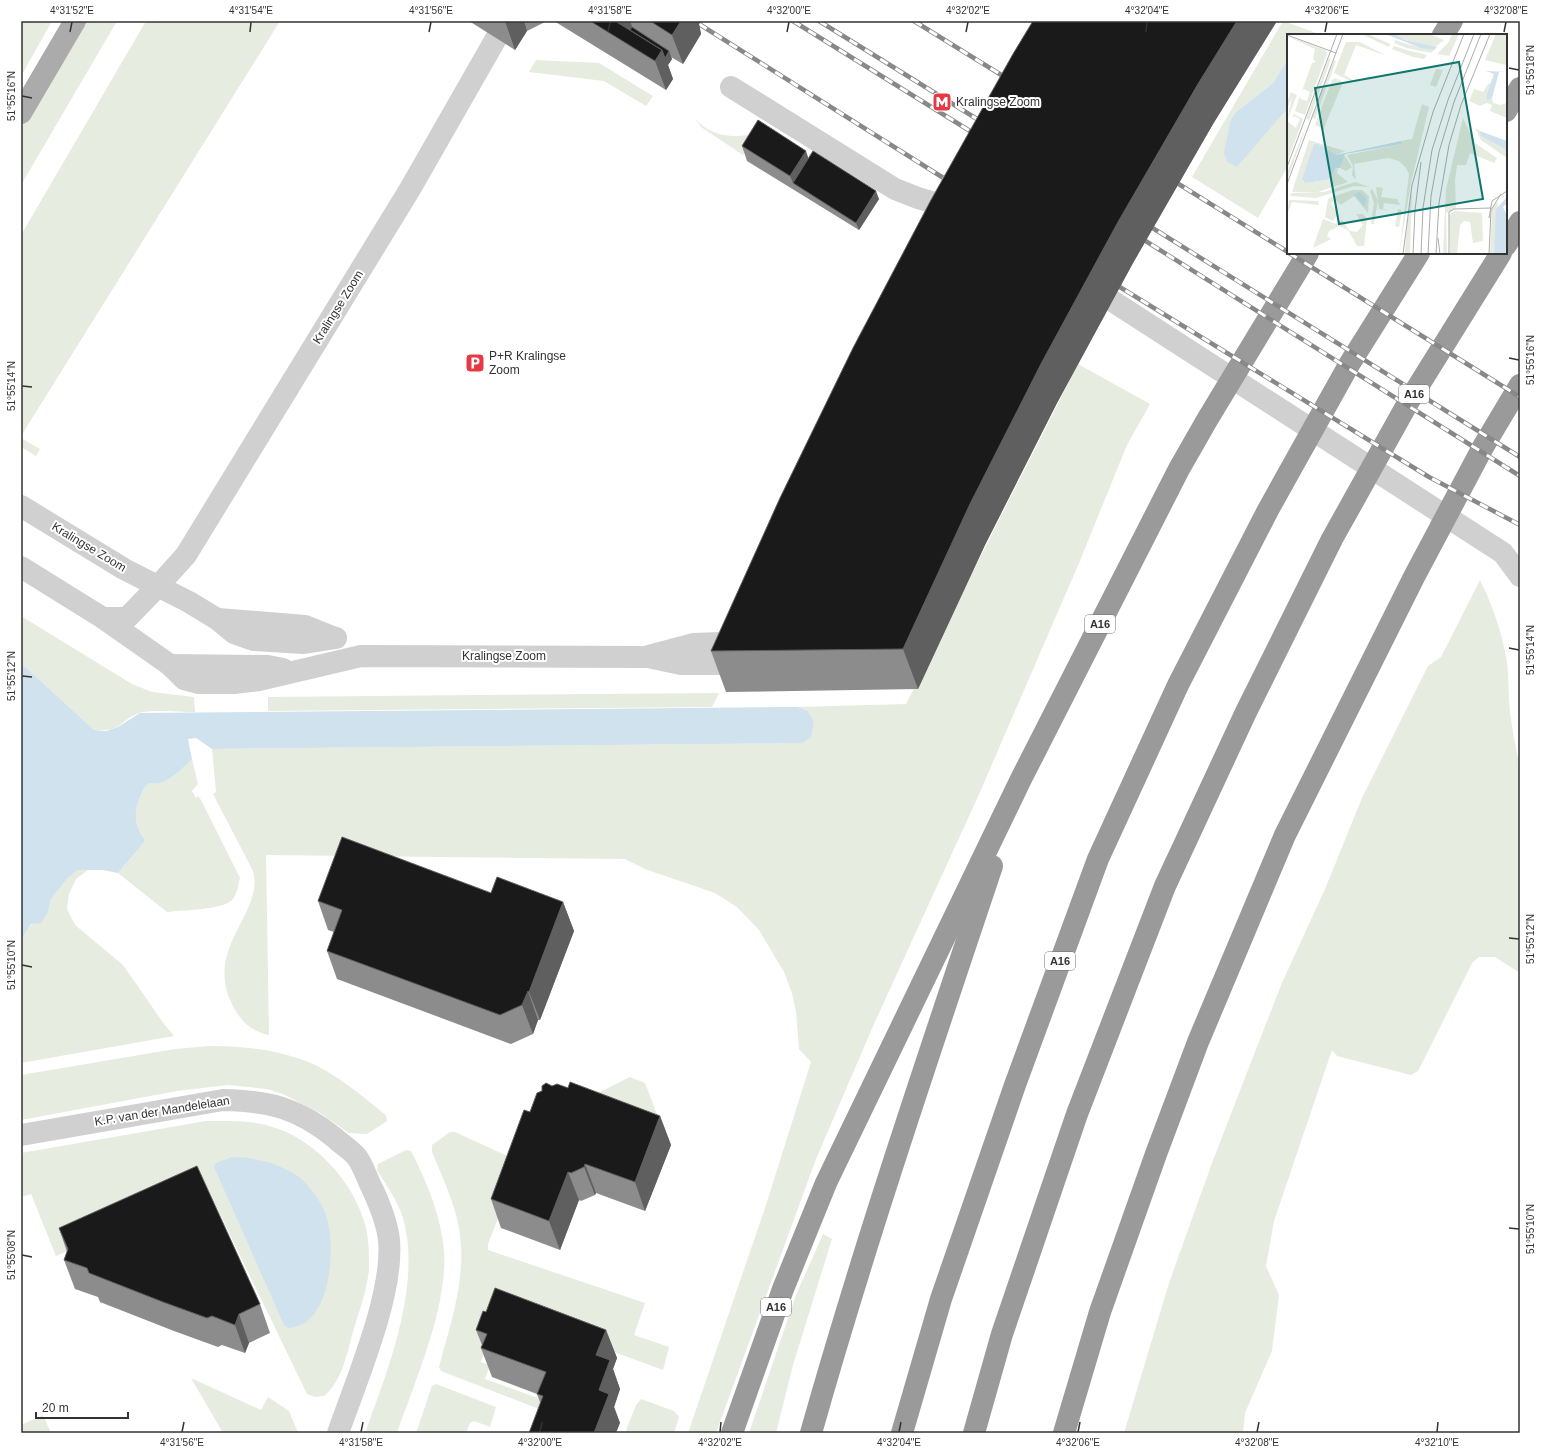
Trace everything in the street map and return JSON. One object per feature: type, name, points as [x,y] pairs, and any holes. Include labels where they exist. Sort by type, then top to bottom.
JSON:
[{"type":"highway","points":[[1444,34],[1452,21]]},
{"type":"highway","points":[[1507,109],[1520,88]]},
{"type":"highway","points":[[1507,243],[1520,222]]},
{"type":"highway","name":"A16","points":[[732,1433],[783,1289],[826,1183],[1021,779],[1180,469],[1230,380],[1307,254]]},
{"type":"highway","name":"A16","points":[[902,1433],[941,1299],[1015,1085],[1098,860],[1178,685],[1268,510],[1350,363],[1418,254]]},
{"type":"highway","name":"A16","points":[[974,1433],[1002,1334],[1077,1114],[1165,886],[1246,712],[1332,539],[1409,402],[1500,254]]},
{"type":"highway","points":[[1064,1433],[1100,1312],[1198,1042],[1285,835],[1414,577],[1483,447],[1520,385]]},
{"type":"highway","name":"A16","points":[[811,1433],[845,1313],[886,1184],[1021,779]]},
{"type":"main road","points":[[21,113],[75,21]]},
{"type":"street","name":"Kralingse Zoom","points":[[103,618],[127,618],[160,586],[186,555],[410,189],[504,25]]},
{"type":"street","points":[[731,87],[895,189],[978,218]]},
{"type":"street","points":[[1068,273],[1503,553],[1520,576]]},
{"type":"street","name":"Kralingse Zoom","points":[[21,506],[124,569],[160,586],[217,619],[234,632],[254,640],[304,643],[336,638],[360,656]]},
{"type":"street","name":"Kralingse Zoom","points":[[21,567],[103,618],[170,665],[268,666],[291,671],[360,656],[648,656]]},
{"type":"street","points":[[648,656],[694,644],[748,642]]},
{"type":"street","points":[[648,656],[681,664],[738,664]]},
{"type":"street","name":"K.P. van der Mandelelaan","points":[[21,1135],[223,1100],[246,1100],[291,1110],[327,1132],[356,1156],[386,1222],[389,1241],[388,1268],[377,1319],[338,1433]]},
{"type":"shaded area","points":[[21,21],[52,21],[21,76]]},
{"type":"shaded area","points":[[84,21],[117,21],[21,185],[21,128]]},
{"type":"shaded area","points":[[146,21],[280,21],[21,436],[21,235]]},
{"type":"shaded area","points":[[1283,21],[1319,34],[1287,34],[1287,61],[1273,83],[1236,112],[1231,119],[1237,167],[1287,107],[1287,168],[1258,218],[1192,177]]},
{"type":"shaded area","points":[[536,60],[599,63],[653,96],[646,106],[604,81],[529,72]]},
{"type":"shaded area","points":[[694,117],[700,124],[714,132],[730,136],[756,134],[743,155],[701,127]]},
{"type":"shaded area","points":[[1078,364],[1150,404],[1127,445],[1079,563],[980,792],[874,1024],[816,1159],[716,1433],[688,1433],[765,1208],[811,1062],[799,1049],[796,1012],[792,993],[784,972],[759,930],[737,907],[715,893],[645,869],[625,859],[266,855],[269,1035],[253,1029],[240,1018],[234,1008],[226,987],[225,967],[229,950],[250,903],[254,887],[253,871],[213,794],[216,792],[212,749],[802,743],[808,711],[798,707],[906,704]]},
{"type":"shaded area","points":[[21,438],[40,449],[36,456],[21,447]]},
{"type":"shaded area","points":[[1480,580],[1489,600],[1505,651],[1508,668],[1511,718],[1520,765],[1520,973],[1495,957],[1479,957],[1472,963],[1418,1071],[1411,1075],[1337,1056],[1332,1050],[1274,1221],[1266,1266],[1279,1295],[1272,1351],[1245,1413],[1243,1433],[1124,1433],[1169,1283],[1212,1163],[1281,985],[1325,889],[1362,798],[1428,666],[1441,657]]},
{"type":"shaded area","points":[[21,616],[132,684],[152,692],[194,697],[195,712],[144,712],[132,716],[115,728],[94,730],[21,663]]},
{"type":"shaded area","points":[[719,693],[712,707],[268,711],[268,697]]},
{"type":"shaded area","points":[[192,759],[198,784],[192,791],[196,798],[198,796],[201,800],[240,878],[235,896],[231,901],[225,904],[210,908],[167,912],[118,873],[145,841],[136,820],[136,810],[144,788],[148,784],[160,783],[168,780]]},
{"type":"shaded area","points":[[77,870],[88,870],[76,879],[69,894],[67,909],[75,925],[123,965],[174,1036],[21,1063],[21,939],[26,929],[48,912],[51,899],[67,879]]},
{"type":"shaded area","points":[[210,1046],[236,1047],[275,1052],[313,1064],[341,1080],[360,1094],[386,1115],[387,1121],[367,1134],[349,1133],[320,1113],[283,1094],[267,1089],[228,1085],[177,1091],[21,1120],[21,1075],[175,1049]]},
{"type":"shaded area","points":[[630,1077],[645,1083],[661,1125],[594,1095]]},
{"type":"shaded area","points":[[206,1121],[246,1122],[269,1126],[301,1140],[316,1151],[341,1177],[351,1192],[365,1224],[368,1246],[369,1269],[367,1284],[344,1365],[330,1390],[324,1396],[315,1397],[307,1394],[208,1189],[56,1256],[31,1194],[21,1197],[21,1153]],"holes":[[[232,1157],[261,1160],[325,1288],[316,1310],[308,1319],[297,1326]]]},
{"type":"shaded area","points":[[450,1132],[455,1132],[518,1161],[518,1168],[488,1244],[488,1250],[645,1303],[634,1335],[669,1347],[663,1370],[500,1310],[481,1362],[490,1365],[485,1379],[543,1400],[539,1409],[441,1371],[439,1367],[450,1328],[458,1290],[461,1270],[461,1251],[455,1211],[432,1152],[432,1145]]},
{"type":"shaded area","points":[[406,1150],[411,1151],[422,1175],[440,1225],[444,1251],[444,1273],[441,1296],[429,1344],[397,1433],[365,1433],[400,1327],[408,1271],[408,1244],[403,1218],[395,1199],[377,1170],[378,1164]]},
{"type":"shaded area","points":[[823,1234],[832,1239],[793,1365],[776,1433],[749,1433],[796,1295]]},
{"type":"shaded area","points":[[191,1378],[261,1410],[268,1397],[289,1411],[298,1433],[223,1433]]},
{"type":"shaded area","points":[[436,1384],[496,1407],[490,1427],[474,1421],[470,1423],[466,1433],[416,1433],[432,1386]]},
{"type":"shaded area","points":[[641,1399],[674,1411],[679,1417],[674,1433],[625,1433],[636,1405]]},
{"type":"shaded area","points":[[43,1415],[51,1433],[21,1433],[21,1425]]},
{"type":"water","points":[[1287,61],[1286,110],[1237,167],[1227,162],[1224,152],[1231,119],[1236,112],[1273,83]]},
{"type":"water","points":[[21,663],[94,730],[106,731],[118,727],[140,713],[798,707],[808,711],[814,722],[811,737],[802,743],[212,749],[196,738],[188,739],[192,759],[168,780],[160,783],[148,784],[144,788],[140,797],[136,810],[136,820],[145,841],[118,873],[103,870],[77,870],[67,879],[51,899],[48,912],[41,923],[31,924],[21,939]]},
{"type":"water","points":[[232,1157],[263,1161],[293,1173],[304,1181],[309,1187],[325,1213],[331,1244],[329,1274],[326,1289],[314,1314],[306,1322],[295,1327],[288,1328],[284,1325],[214,1167],[216,1163]]},
{"type":"building","points":[[590,21],[615,21],[662,50],[655,61]]},
{"type":"building","points":[[650,21],[681,21],[672,35]]},
{"type":"building","points":[[1033,21],[1237,21],[1198,84],[1118,222],[1042,362],[970,504],[903,649],[711,651],[780,498],[853,348],[931,200]]},
{"type":"building","points":[[632,27],[669,51],[665,58],[662,50],[630,30]]},
{"type":"building","points":[[758,120],[806,151],[790,176],[742,146]]},
{"type":"building","points":[[813,151],[876,191],[856,223],[793,183]]},
{"type":"building","points":[[342,837],[491,893],[497,877],[563,902],[529,992],[528,991],[522,1005],[500,1015],[327,951],[342,910],[318,901]]},
{"type":"building","points":[[570,1082],[660,1116],[635,1182],[585,1164],[584,1167],[571,1173],[568,1172],[549,1221],[491,1199],[524,1110],[530,1112],[537,1093],[542,1091],[542,1086],[546,1083],[552,1086],[557,1084],[568,1088]]},
{"type":"building","points":[[197,1166],[260,1304],[239,1314],[235,1325],[212,1316],[207,1318],[163,1302],[89,1273],[87,1268],[64,1260],[68,1249],[59,1228]]},
{"type":"building","points":[[495,1288],[606,1330],[596,1355],[610,1360],[599,1390],[609,1394],[594,1433],[529,1433],[543,1396],[537,1394],[546,1372],[481,1348],[487,1334],[476,1330],[483,1311],[486,1312]]},
{"type":"railway","points":[[793,21],[978,136]]},
{"type":"railway","points":[[819,21],[985,124]]},
{"type":"railway","points":[[914,21],[1011,81]]},
{"type":"railway","points":[[699,24],[953,184]]},
{"type":"railway","points":[[1169,178],[1287,251]]},
{"type":"railway","points":[[1143,222],[1520,457]]},
{"type":"railway","points":[[1136,235],[1520,476]]},
{"type":"railway","points":[[1291,254],[1520,397]]},
{"type":"railway","points":[[1110,281],[1429,477],[1520,525]]},
{"type":"place","name":"Kralingse Zoom","points":[[942,102]]},
{"type":"place","name":"P+R Kralingse Zoom","points":[[475,363]]}]
